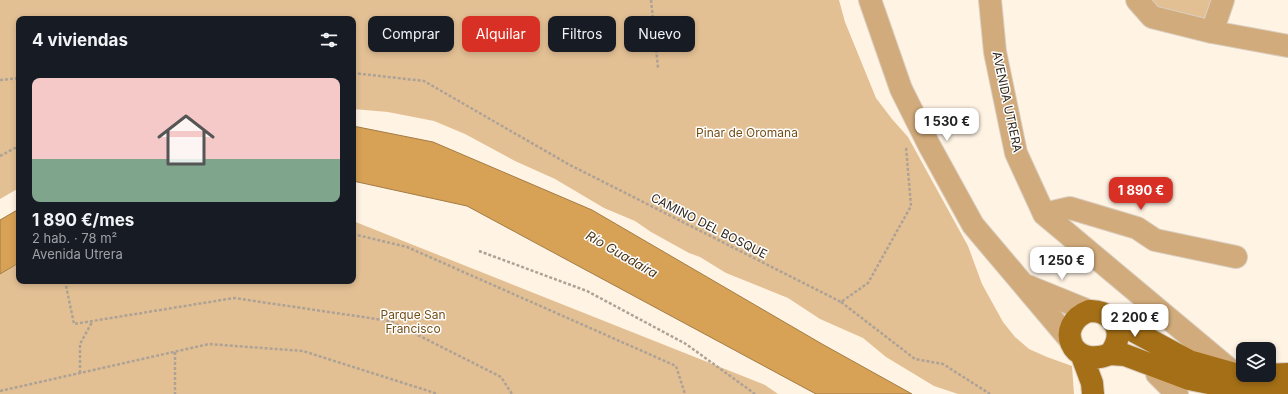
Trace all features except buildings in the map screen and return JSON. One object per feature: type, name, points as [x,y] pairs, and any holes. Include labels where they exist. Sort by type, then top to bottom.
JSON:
[{"type":"main road","points":[[1093,389],[1069,333],[1075,319],[1081,314],[1089,311],[1102,312],[1113,320],[1189,361],[1236,373]]},
{"type":"main road","points":[[1093,389],[1107,355],[1117,340],[1116,326],[1113,320]]},
{"type":"main road","points":[[1076,348],[1090,358],[1097,358],[1107,355],[1125,355],[1189,379],[1264,394]]},
{"type":"main road","points":[[1276,374],[1288,374]]},
{"type":"main road","points":[[1269,394],[1288,392]]},
{"type":"street","points":[[870,0],[901,89],[973,225],[1076,348]]},
{"type":"street","name":"AVENIDA UTRERA","points":[[990,0],[995,52],[1016,153],[1044,214],[1236,372]]},
{"type":"street","points":[[1137,0],[1152,17],[1212,32],[1288,46]]},
{"type":"street","points":[[1212,32],[1223,0]]},
{"type":"street","points":[[1044,214],[1070,208],[1137,228],[1155,240],[1236,257]]},
{"type":"street","points":[[1022,283],[1089,311]]},
{"type":"street","points":[[1157,374],[1176,394]]},
{"type":"path","points":[[651,0],[658,68]]},
{"type":"path","name":"CAMINO DEL BOSQUE","points":[[356,73],[424,81],[568,164],[840,302],[915,359],[943,364],[990,394]]},
{"type":"path","points":[[0,80],[16,78]]},
{"type":"path","points":[[840,302],[868,283],[911,206],[906,143]]},
{"type":"path","points":[[0,156],[16,148]]},
{"type":"path","points":[[356,235],[407,247],[676,366],[685,394]]},
{"type":"path","points":[[479,251],[587,291],[686,344],[755,394]]},
{"type":"path","points":[[66,284],[74,324],[234,298],[390,321],[501,377],[512,394]]},
{"type":"path","points":[[80,373],[80,344],[93,321]]},
{"type":"path","points":[[0,390],[209,344],[303,351],[438,394]]},
{"type":"path","points":[[175,352],[175,394]]},
{"type":"green space","name":"Pinar de Oromana","points":[[0,0],[839,0],[845,22],[876,98],[908,137],[968,246],[982,284],[1003,322],[1015,337],[1029,349],[1072,366],[1074,394],[958,394],[934,386],[886,357],[863,338],[820,319],[788,298],[726,273],[700,257],[689,253],[651,232],[635,221],[604,208],[555,179],[515,161],[465,134],[434,121],[388,112],[356,109],[356,16],[16,16],[16,190],[0,199]]},
{"type":"green space","points":[[1137,0],[1223,0],[1212,32]]},
{"type":"green space","name":"Parque San Francisco","points":[[356,222],[765,385],[778,394],[0,394],[0,274],[16,266],[16,284],[356,284]]},
{"type":"water","name":"Río Guadaíra","points":[[356,127],[433,142],[592,210],[822,344],[912,394],[816,394],[467,206],[356,182]]},
{"type":"water","points":[[16,211],[16,265],[0,274],[0,220]]}]
